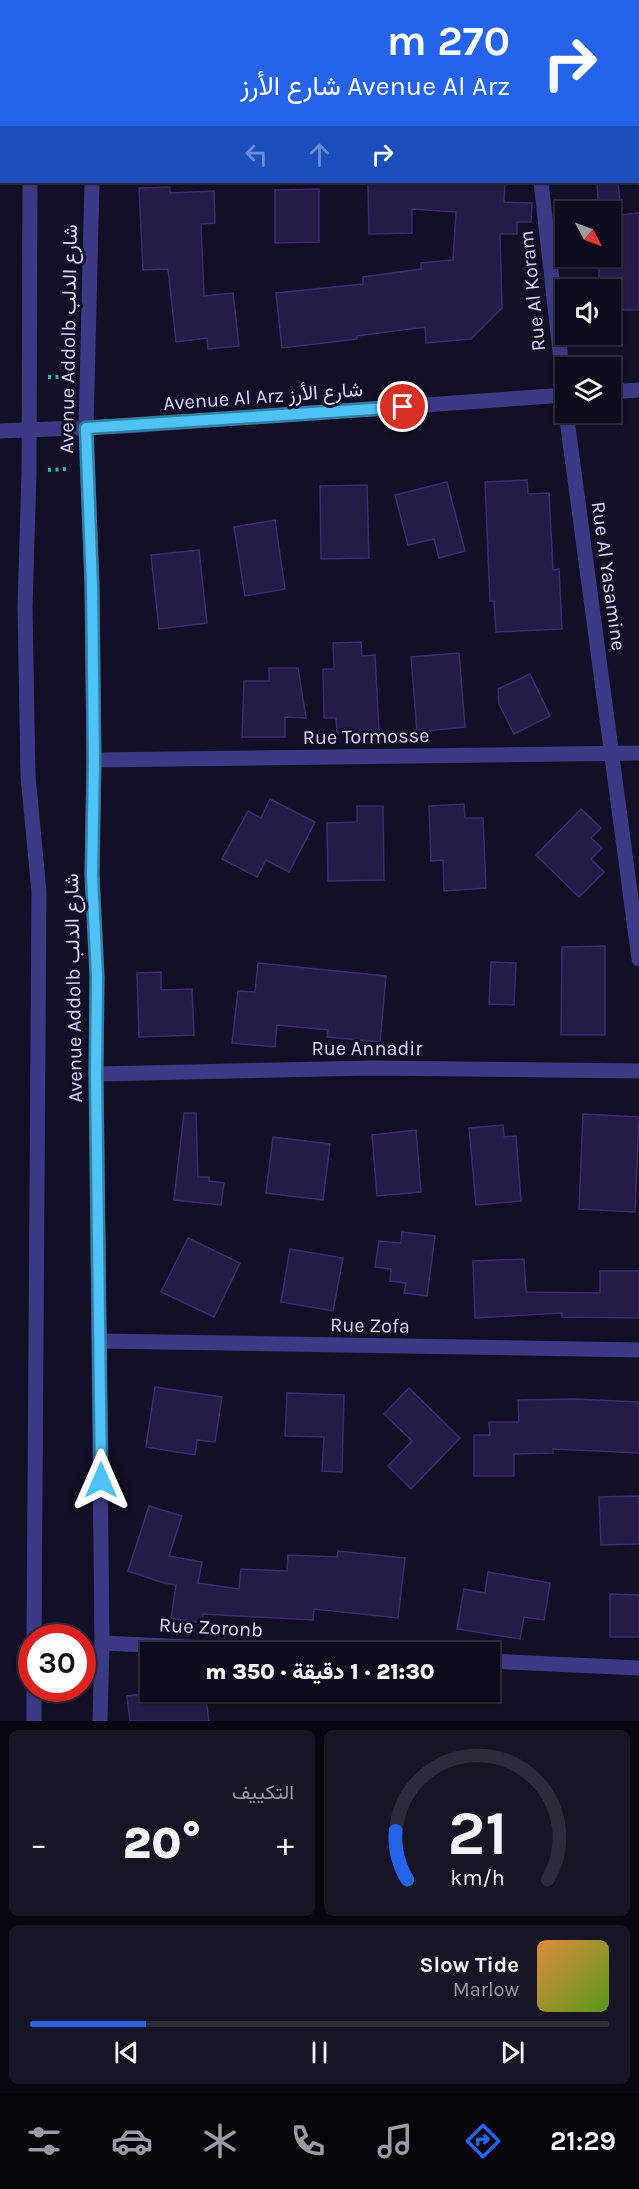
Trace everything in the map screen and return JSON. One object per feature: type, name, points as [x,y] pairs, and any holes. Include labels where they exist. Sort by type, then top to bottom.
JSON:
[{"type":"street","name":"Avenue Addolb شارع الدلب","points":[[30,183],[29,472],[25,607],[28,776],[39,892],[34,1624]]},
{"type":"street","name":"Avenue Addolb شارع الدلب","points":[[92,183],[86,468],[92,586],[94,760],[92,875],[97,976],[102,1643],[100,1721]]},
{"type":"street","name":"Rue Al Koram","points":[[541,183],[560,357]]},
{"type":"street","points":[[621,391],[639,390]]},
{"type":"street","name":"Avenue Al Arz شارع الأرز","points":[[0,431],[86,428],[555,400]]},
{"type":"street","name":"Rue Al Yasamine","points":[[567,423],[639,959]]},
{"type":"street","name":"Rue Tormosse","points":[[94,760],[639,753]]},
{"type":"street","name":"Rue Annadir","points":[[96,1074],[372,1068],[639,1071]]},
{"type":"street","name":"Rue Zofa","points":[[100,1341],[639,1350]]},
{"type":"street","name":"Rue Zoronb","points":[[102,1643],[140,1645]]},
{"type":"street","points":[[500,1662],[639,1668]]},
{"type":"street","points":[[34,1702],[34,1721]]},
{"type":"path","points":[[30,378],[87,377]]},
{"type":"path","points":[[29,472],[86,468]]},
{"type":"building","points":[[368,183],[505,183],[504,202],[532,203],[531,222],[517,222],[517,234],[500,234],[502,308],[471,339],[426,343],[425,327],[357,336],[357,339],[282,348],[276,293],[363,284],[363,277],[421,269],[421,263],[453,260],[456,212],[412,209],[412,233],[369,234]]},
{"type":"building","points":[[597,183],[618,183],[620,201],[598,201]]},
{"type":"building","points":[[170,187],[170,193],[214,191],[215,223],[201,224],[204,296],[233,293],[239,346],[208,349],[207,338],[176,342],[168,269],[143,270],[139,188]]},
{"type":"building","points":[[319,189],[319,242],[275,243],[275,190]]},
{"type":"building","points":[[639,213],[639,310],[621,310],[621,279],[599,279],[599,267],[621,267],[621,215]]},
{"type":"building","points":[[527,480],[528,494],[549,493],[553,570],[559,569],[562,629],[496,632],[494,601],[490,601],[485,482]]},
{"type":"building","points":[[447,482],[465,551],[439,558],[434,539],[408,545],[395,495]]},
{"type":"building","points":[[367,485],[369,558],[321,559],[320,486]]},
{"type":"building","points":[[275,520],[285,589],[245,596],[234,527]]},
{"type":"building","points":[[199,550],[207,623],[159,629],[151,555]]},
{"type":"building","points":[[361,642],[362,656],[375,655],[379,731],[337,733],[336,718],[324,718],[323,669],[334,669],[333,643]]},
{"type":"building","points":[[459,653],[465,727],[417,732],[411,657]]},
{"type":"building","points":[[269,668],[298,668],[306,718],[285,717],[285,737],[242,737],[244,681],[269,681]]},
{"type":"building","points":[[530,674],[550,716],[514,734],[499,704],[498,689]]},
{"type":"building","points":[[270,799],[315,822],[289,872],[266,860],[257,877],[222,859],[248,811],[261,818]]},
{"type":"building","points":[[464,804],[465,818],[483,818],[486,888],[444,891],[443,860],[431,861],[429,806]]},
{"type":"building","points":[[357,806],[383,806],[384,880],[328,881],[327,823],[357,822]]},
{"type":"building","points":[[581,809],[601,828],[591,838],[602,848],[591,859],[604,872],[579,897],[536,855]]},
{"type":"building","points":[[605,946],[605,1035],[561,1035],[562,947]]},
{"type":"building","points":[[491,962],[516,963],[514,1005],[489,1004]]},
{"type":"building","points":[[258,963],[386,976],[380,1042],[327,1037],[328,1030],[277,1025],[275,1047],[232,1043],[238,991],[255,992]]},
{"type":"building","points":[[161,972],[161,990],[192,989],[194,1035],[139,1037],[137,973]]},
{"type":"building","points":[[184,1113],[196,1113],[198,1177],[209,1177],[209,1181],[224,1183],[221,1205],[174,1200]]},
{"type":"building","points":[[583,1114],[639,1117],[635,1212],[579,1209]]},
{"type":"building","points":[[503,1125],[504,1137],[516,1136],[521,1201],[476,1205],[469,1128]]},
{"type":"building","points":[[416,1130],[421,1192],[377,1196],[372,1135]]},
{"type":"building","points":[[273,1137],[330,1144],[323,1200],[266,1193]]},
{"type":"building","points":[[402,1232],[435,1236],[427,1296],[404,1293],[406,1283],[390,1281],[391,1269],[375,1267],[379,1241],[401,1243]]},
{"type":"building","points":[[188,1238],[240,1263],[214,1317],[161,1292]]},
{"type":"building","points":[[290,1249],[343,1258],[333,1311],[281,1302]]},
{"type":"building","points":[[524,1259],[526,1292],[600,1293],[600,1271],[639,1271],[639,1318],[562,1317],[562,1313],[475,1318],[473,1261]]},
{"type":"building","points":[[155,1387],[222,1397],[215,1442],[197,1440],[195,1455],[146,1447]]},
{"type":"building","points":[[409,1388],[460,1438],[411,1489],[388,1466],[412,1441],[384,1414]]},
{"type":"building","points":[[287,1393],[344,1395],[342,1472],[322,1471],[324,1437],[285,1436]]},
{"type":"building","points":[[575,1399],[639,1402],[639,1453],[553,1449],[553,1453],[514,1454],[514,1476],[474,1476],[474,1435],[490,1435],[489,1422],[519,1422],[518,1400]]},
{"type":"building","points":[[639,1496],[639,1544],[601,1545],[599,1497]]},
{"type":"building","points":[[149,1506],[182,1516],[169,1556],[202,1562],[198,1583],[239,1589],[241,1569],[287,1571],[288,1555],[337,1557],[338,1551],[405,1558],[398,1618],[314,1609],[313,1620],[203,1614],[202,1623],[171,1618],[176,1585],[128,1571]]},
{"type":"building","points":[[488,1572],[550,1583],[544,1620],[524,1617],[520,1639],[457,1629],[464,1589],[485,1593]]},
{"type":"building","points":[[610,1594],[639,1595],[639,1637],[610,1637]]},
{"type":"building","points":[[140,1694],[140,1702],[206,1702],[209,1721],[130,1721],[127,1696]]},
{"type":"route","points":[[101,1480],[97,976],[92,875],[94,760],[92,586],[86,428],[403,407]]}]
